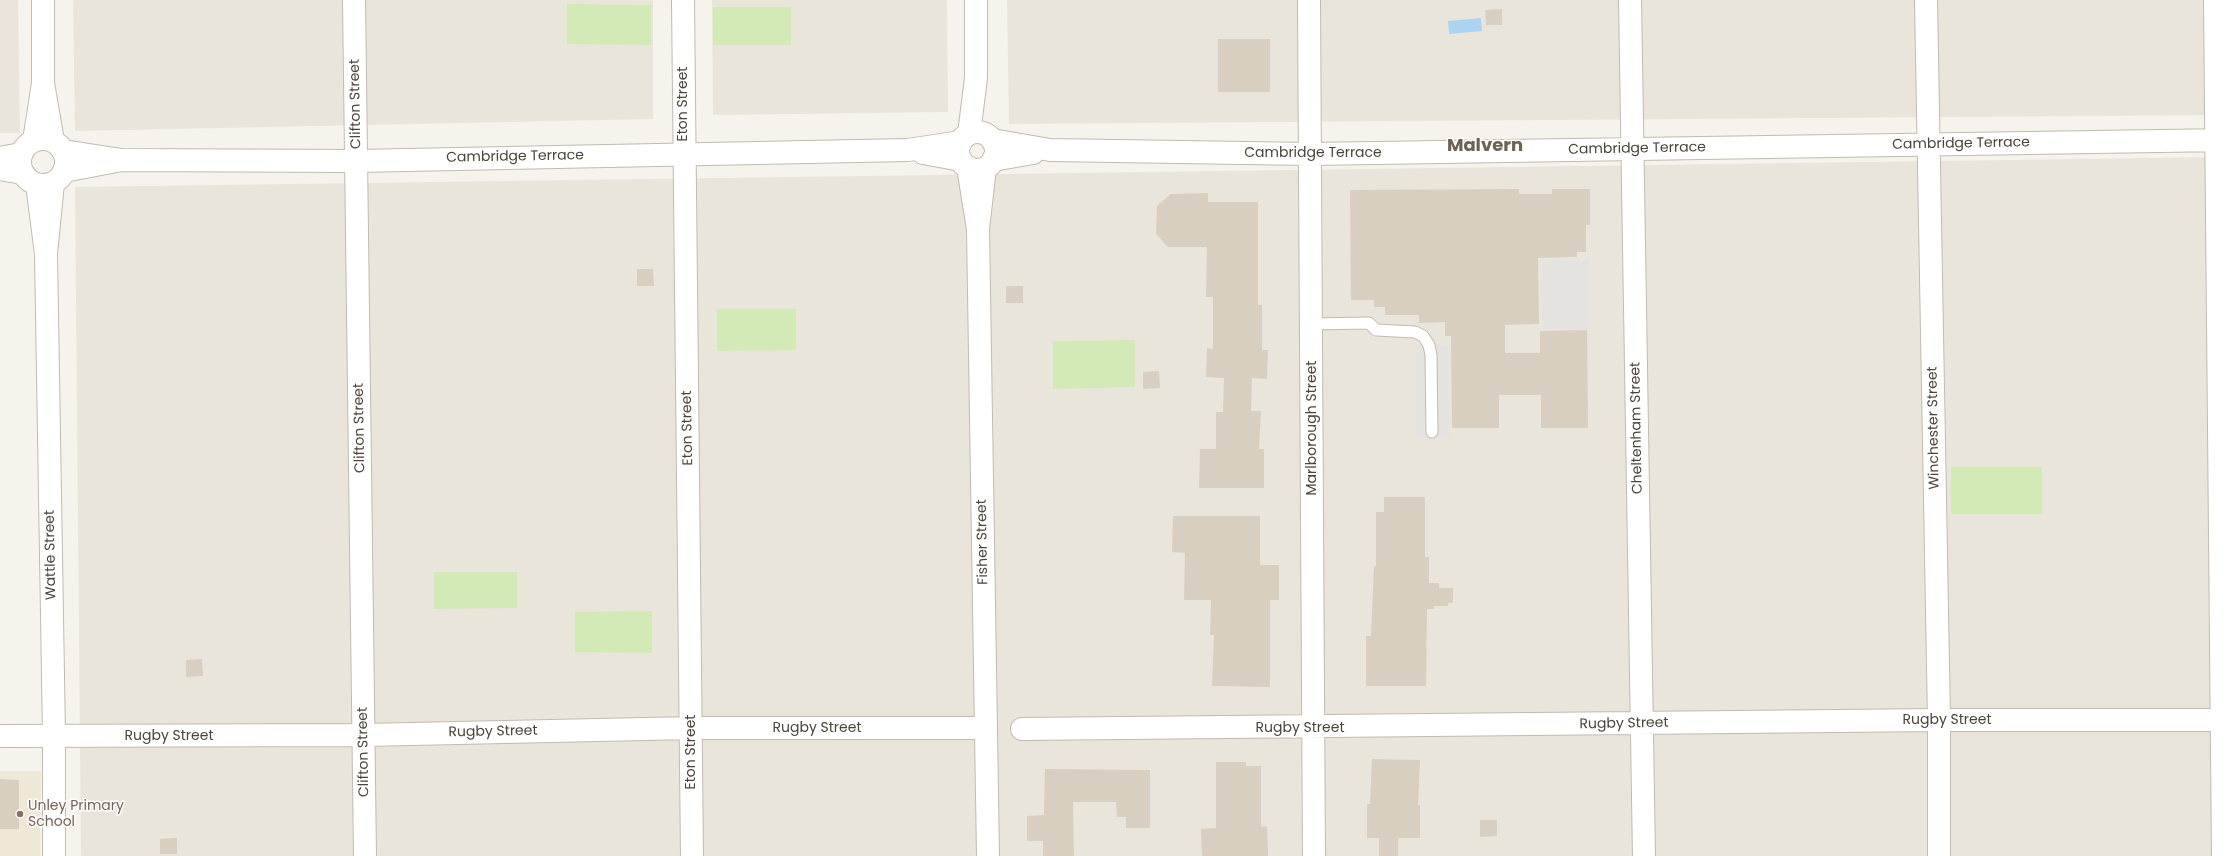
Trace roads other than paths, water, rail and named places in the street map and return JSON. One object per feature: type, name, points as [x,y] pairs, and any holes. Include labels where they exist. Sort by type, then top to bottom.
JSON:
[{"type":"street","name":"Wattle Street","points":[[43,0],[43,162],[46,254],[54,736],[54,856]]},
{"type":"street","name":"Clifton Street","points":[[354,0],[365,856]]},
{"type":"street","name":"Eton Street","points":[[683,0],[692,728],[692,856]]},
{"type":"street","name":"Fisher Street","points":[[976,0],[978,229],[988,856]]},
{"type":"street","name":"Marlborough Street","points":[[1309,0],[1314,856]]},
{"type":"street","name":"Cheltenham Street","points":[[1630,0],[1644,856]]},
{"type":"street","name":"Winchester Street","points":[[1926,0],[1939,720],[1939,856]]},
{"type":"street","points":[[2215,0],[2220,140],[2223,856]]},
{"type":"street","name":"Cambridge Terrace","points":[[0,158],[43,162],[122,160],[357,161],[908,150],[1050,150],[1310,154],[2220,140]]},
{"type":"street","name":"Cambridge Terrace","points":[[0,169],[43,162]]},
{"type":"street","name":"Rugby Street","points":[[1022,729],[1314,728],[1939,720],[2223,720]]},
{"type":"street","name":"Rugby Street","points":[[0,736],[364,735],[692,728],[986,728]]},
{"type":"lane","points":[[1311,324],[1369,323],[1376,330],[1415,332],[1423,336],[1429,345],[1431,355],[1432,432]]},
{"type":"water","points":[[1481,18],[1482,31],[1449,34],[1448,21]]},
{"type":"place","name":"Unley Primary School","points":[[20,814]]},
{"type":"district","name":"Malvern","points":[[1485,146]]}]
